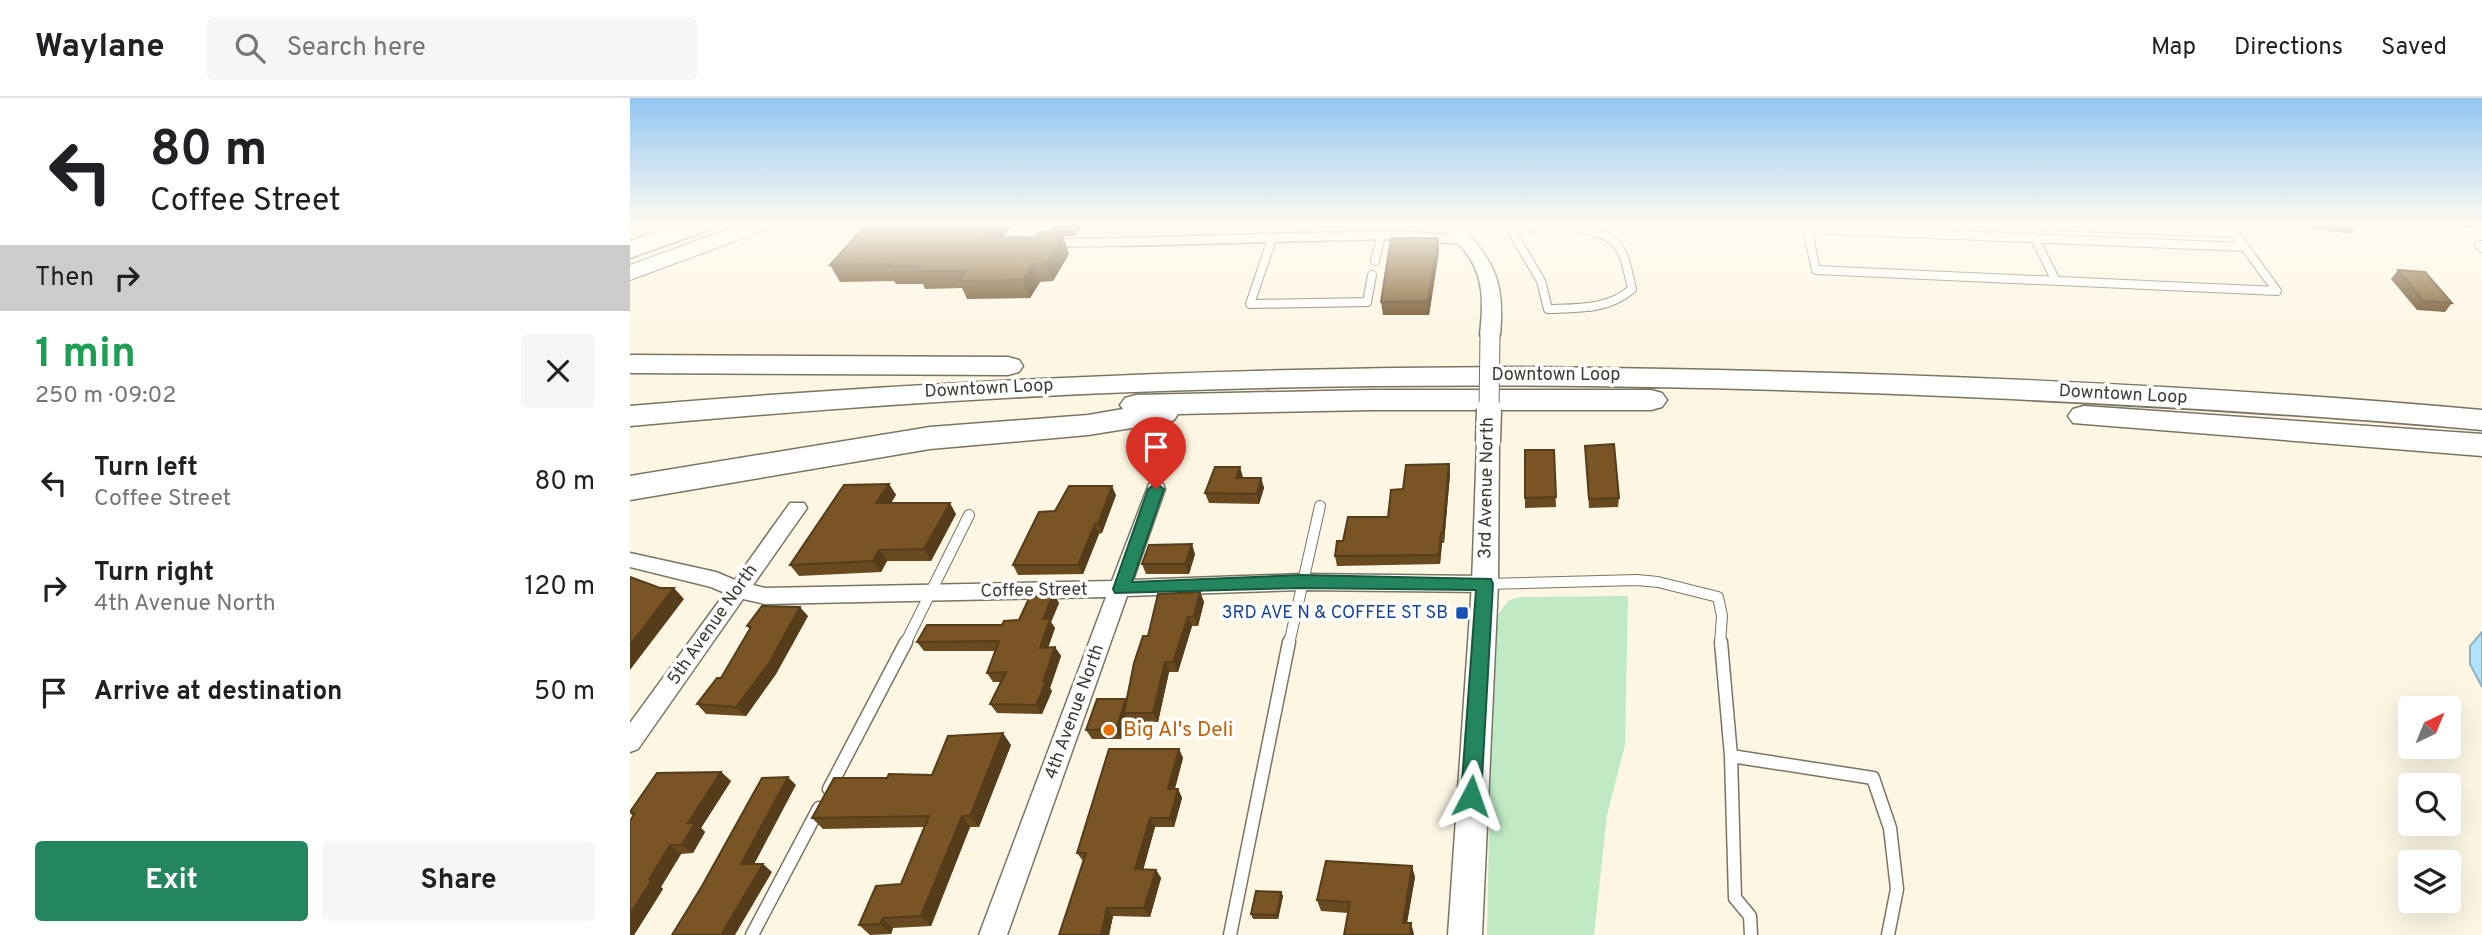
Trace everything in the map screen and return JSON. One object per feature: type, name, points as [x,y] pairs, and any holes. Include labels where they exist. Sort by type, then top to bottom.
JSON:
[{"type":"highway","points":[[630,352],[645,351],[729,363]]},
{"type":"highway","points":[[630,364],[1106,367],[1197,379]]},
{"type":"highway","name":"Downtown Loop","points":[[630,416],[771,402],[1197,379],[1374,374],[1609,375],[1889,382],[2321,405],[2482,420]]},
{"type":"highway","name":"Downtown Loop","points":[[630,435],[1006,409],[1233,402],[1625,399],[1898,404],[2358,434],[2482,445]]},
{"type":"highway","points":[[630,488],[930,438],[1088,425],[1233,402]]},
{"type":"main road","points":[[630,273],[656,263]]},
{"type":"street","name":"3rd Avenue North","points":[[1465,935],[1485,584],[1490,335],[1495,303],[1491,278],[1483,263]]},
{"type":"street","name":"4th Avenue North","points":[[993,935],[1156,489]]},
{"type":"street","name":"5th Avenue North","points":[[630,742],[797,508]]},
{"type":"street","name":"Coffee Street","points":[[630,560],[716,580],[738,590],[765,596],[931,594],[1301,582],[1485,584]]},
{"type":"lane","points":[[1264,263],[1250,304],[1367,302],[1372,275]]},
{"type":"lane","points":[[1530,263],[1541,281],[1548,309],[1606,305],[1622,300],[1632,289],[1626,263]]},
{"type":"lane","points":[[1815,263],[1816,270],[2277,291],[2257,263]]},
{"type":"lane","points":[[2047,263],[2056,281]]},
{"type":"lane","points":[[1230,935],[1301,582],[1320,506]]},
{"type":"lane","points":[[752,935],[931,594],[969,515]]},
{"type":"lane","points":[[1485,584],[1637,580],[1658,582],[1718,597],[1722,616],[1720,652],[1731,757],[1735,898],[1750,916],[1751,935]]},
{"type":"lane","points":[[1731,757],[1873,778],[1889,828],[1897,889],[1888,935]]},
{"type":"green space","points":[[1628,596],[1625,745],[1607,815],[1594,935],[1487,935],[1493,621],[1509,600],[1522,597]]},
{"type":"water","points":[[2482,632],[2482,687],[2470,664],[2470,646]]},
{"type":"building","points":[[832,263],[1047,263],[1033,264],[1023,280],[959,281],[966,271],[916,271],[920,266],[887,266],[889,264],[830,265]]},
{"type":"building","points":[[1387,263],[1434,263],[1428,301],[1381,302]]},
{"type":"building","points":[[2398,270],[2425,272],[2452,303],[2423,301]]},
{"type":"building","points":[[1614,444],[1619,498],[1589,499],[1585,446]]},
{"type":"building","points":[[1525,450],[1554,450],[1556,497],[1525,498]]},
{"type":"building","points":[[1449,464],[1439,555],[1335,556],[1337,541],[1343,541],[1348,517],[1388,517],[1391,490],[1403,489],[1406,465]]},
{"type":"building","points":[[1215,467],[1240,467],[1236,478],[1261,478],[1257,494],[1205,493]]},
{"type":"building","points":[[889,484],[876,503],[950,503],[924,549],[879,550],[873,561],[790,565],[844,485]]},
{"type":"building","points":[[1069,486],[1112,486],[1098,524],[1095,524],[1078,565],[1013,565],[1039,512],[1055,511]]},
{"type":"building","points":[[1192,544],[1185,564],[1142,564],[1149,545]]},
{"type":"building","points":[[630,577],[660,588],[674,588],[630,645]]},
{"type":"building","points":[[1200,592],[1194,616],[1188,617],[1173,662],[1165,662],[1153,713],[1124,713],[1134,663],[1143,636],[1148,636],[1158,594]]},
{"type":"building","points":[[1054,593],[1043,619],[1050,619],[1040,648],[1055,647],[1043,682],[1046,682],[1036,705],[990,704],[1006,672],[987,673],[999,641],[917,642],[927,625],[1002,625],[1004,621],[1019,620],[1031,594]]},
{"type":"building","points":[[762,606],[800,607],[768,665],[736,707],[697,704],[717,678],[721,678],[751,627],[747,626]]},
{"type":"building","points":[[1097,699],[1126,699],[1116,729],[1086,730]]},
{"type":"building","points":[[1003,733],[970,816],[962,816],[921,916],[883,918],[880,924],[859,925],[876,886],[901,884],[929,816],[812,818],[834,778],[887,778],[889,774],[932,775],[948,736]]},
{"type":"building","points":[[1109,749],[1179,749],[1168,789],[1178,789],[1170,818],[1150,818],[1135,869],[1156,870],[1144,908],[1107,908],[1101,935],[1059,935],[1086,853],[1077,853]]},
{"type":"building","points":[[721,772],[688,823],[695,823],[682,845],[670,845],[630,914],[630,821],[635,813],[630,812],[657,773]]},
{"type":"building","points":[[788,777],[741,864],[763,864],[721,935],[672,935],[762,778]]},
{"type":"building","points":[[1326,861],[1412,866],[1403,923],[1411,923],[1410,935],[1344,935],[1350,902],[1317,900]]},
{"type":"building","points":[[1256,891],[1281,892],[1277,915],[1251,914]]},
{"type":"place","name":"3RD AVE N & COFFEE ST SB","points":[[1462,613]]},
{"type":"place","name":"Big Al's Deli","points":[[1109,730]]},
{"type":"route","points":[[1156,489],[1121,589],[1301,582],[1485,584],[1471,796]]}]
